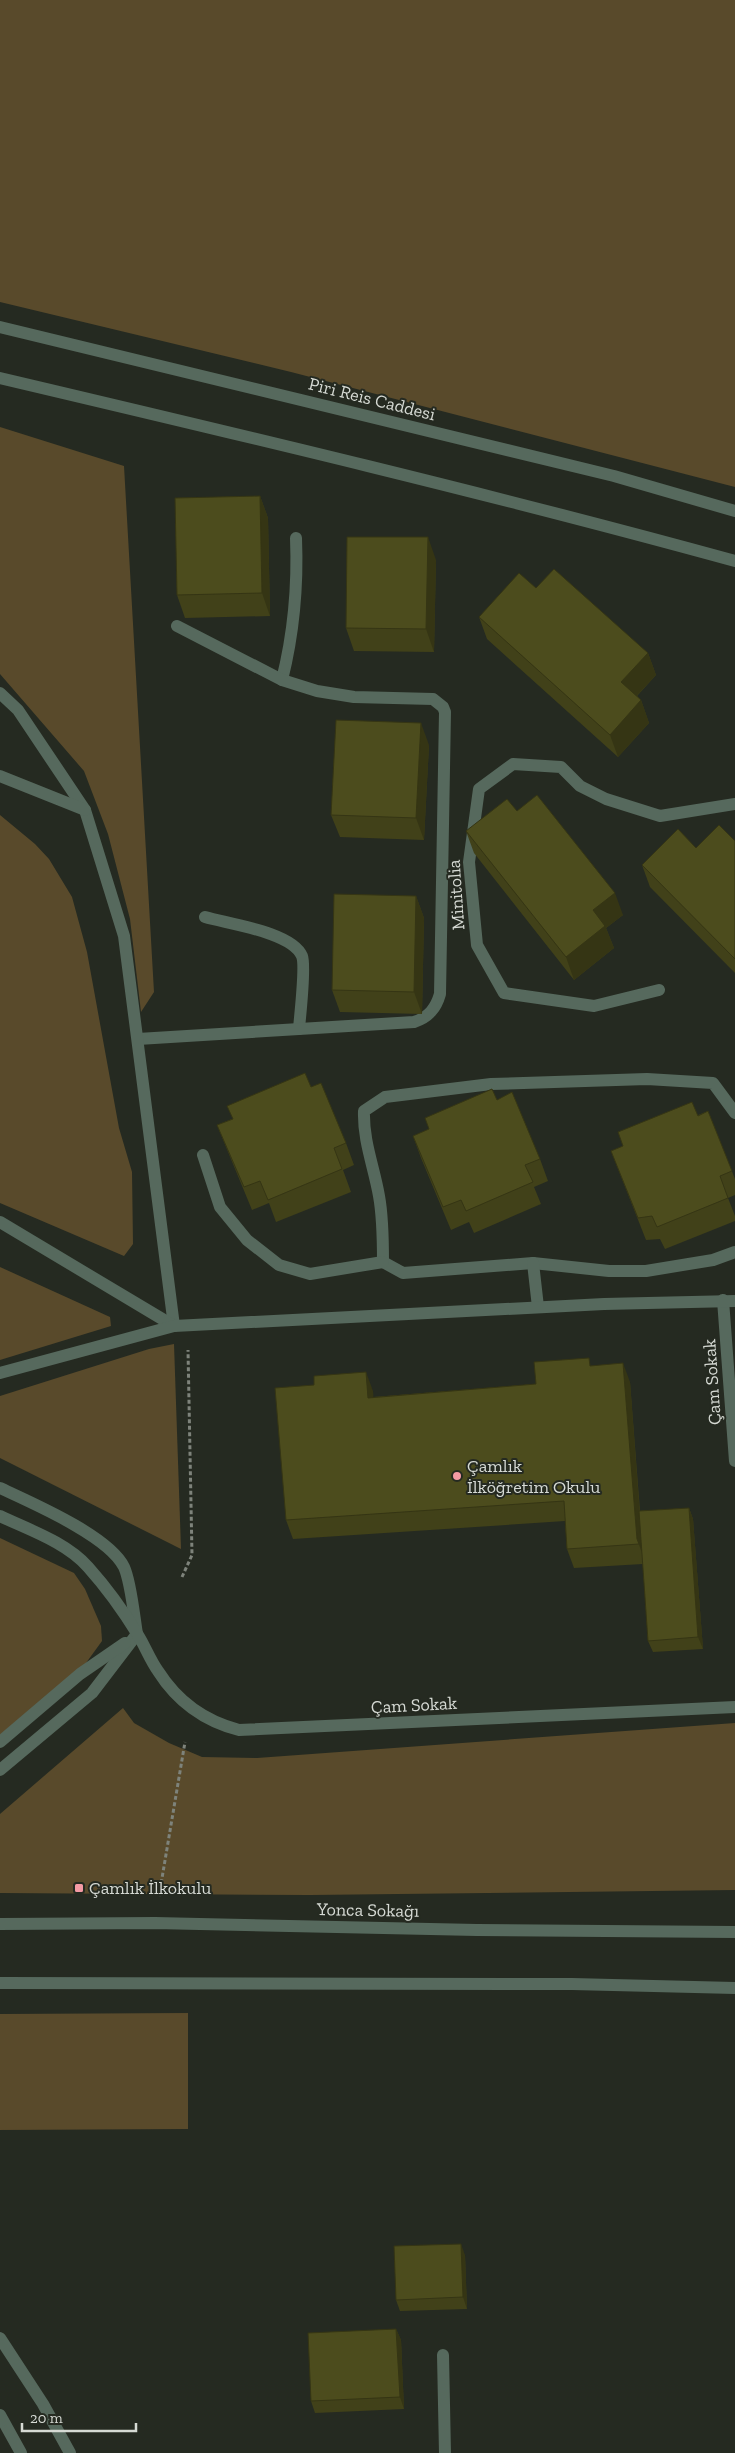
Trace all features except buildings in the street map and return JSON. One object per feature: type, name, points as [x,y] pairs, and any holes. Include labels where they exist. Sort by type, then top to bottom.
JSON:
[{"type":"street","name":"Piri Reis Caddesi","points":[[0,327],[614,476],[735,511]]},
{"type":"street","points":[[0,378],[296,448],[600,524],[735,561]]},
{"type":"street","points":[[282,680],[294,622],[297,580],[296,538]]},
{"type":"street","points":[[138,1039],[414,1022],[428,1015],[436,1006],[440,994],[446,712],[443,707],[433,699],[354,697],[318,691],[282,680],[177,626]]},
{"type":"street","points":[[0,694],[18,710],[85,810],[124,936],[174,1326]]},
{"type":"street","name":"Minitolia","points":[[660,990],[594,1006],[504,993],[477,945],[469,862],[479,789],[513,764],[561,767],[580,786],[606,798],[660,816],[735,804]]},
{"type":"street","points":[[0,776],[85,810]]},
{"type":"street","points":[[205,917],[279,937],[295,946],[303,957],[300,1029]]},
{"type":"street","points":[[383,1262],[384,1234],[379,1197],[364,1133],[364,1111],[385,1097],[492,1084],[647,1079],[713,1083],[735,1113]]},
{"type":"street","points":[[203,1155],[220,1207],[246,1240],[280,1265],[310,1274],[383,1262],[403,1273],[534,1263],[609,1271],[646,1271],[713,1260],[735,1252]]},
{"type":"street","points":[[0,1222],[174,1326]]},
{"type":"street","points":[[534,1263],[538,1307]]},
{"type":"street","points":[[0,1373],[174,1326],[538,1307],[729,1300]]},
{"type":"street","name":"Çam Sokak","points":[[729,1300],[735,1461]]},
{"type":"street","points":[[0,1488],[65,1521],[114,1552],[124,1568],[137,1634],[92,1692],[0,1770]]},
{"type":"street","points":[[0,1516],[67,1549],[88,1566],[137,1634]]},
{"type":"street","points":[[0,1742],[80,1674],[137,1634]]},
{"type":"street","name":"Çam Sokak","points":[[137,1634],[158,1672],[198,1714],[218,1725],[239,1730],[735,1708]]},
{"type":"street","name":"Yonca Sokağı","points":[[0,1924],[155,1923],[477,1930],[735,1932]]},
{"type":"street","points":[[0,1983],[572,1984],[735,1988]]},
{"type":"street","points":[[0,2338],[43,2404],[70,2453]]},
{"type":"street","points":[[443,2355],[444,2453]]},
{"type":"street","points":[[0,2416],[21,2453]]},
{"type":"path","points":[[182,1577],[192,1555],[188,1325]]},
{"type":"path","points":[[158,1900],[185,1742]]},
{"type":"shaded area","points":[[0,0],[735,0],[735,487],[291,372],[0,302]]},
{"type":"shaded area","points":[[0,427],[124,466],[154,992],[141,1012],[130,919],[108,834],[84,771],[0,674]]},
{"type":"shaded area","points":[[0,815],[35,844],[49,859],[72,897],[87,952],[119,1128],[132,1172],[133,1244],[124,1256],[0,1203]]},
{"type":"shaded area","points":[[0,1267],[110,1317],[111,1326],[0,1360]]},
{"type":"shaded area","points":[[174,1344],[181,1549],[0,1458],[0,1396],[149,1349]]},
{"type":"shaded area","points":[[0,1538],[74,1573],[85,1589],[101,1626],[102,1641],[86,1663],[0,1735]]},
{"type":"shaded area","points":[[123,1708],[134,1723],[169,1743],[202,1757],[257,1758],[735,1723],[735,1890],[310,1895],[0,1893],[0,1814]]},
{"type":"shaded area","points":[[188,2013],[188,2129],[0,2130],[0,2014]]},
{"type":"place","name":"Çamlık İlköğretim Okulu","points":[[457,1476]]},
{"type":"place","name":"Çamlık İlkokulu","points":[[79,1888]]}]
